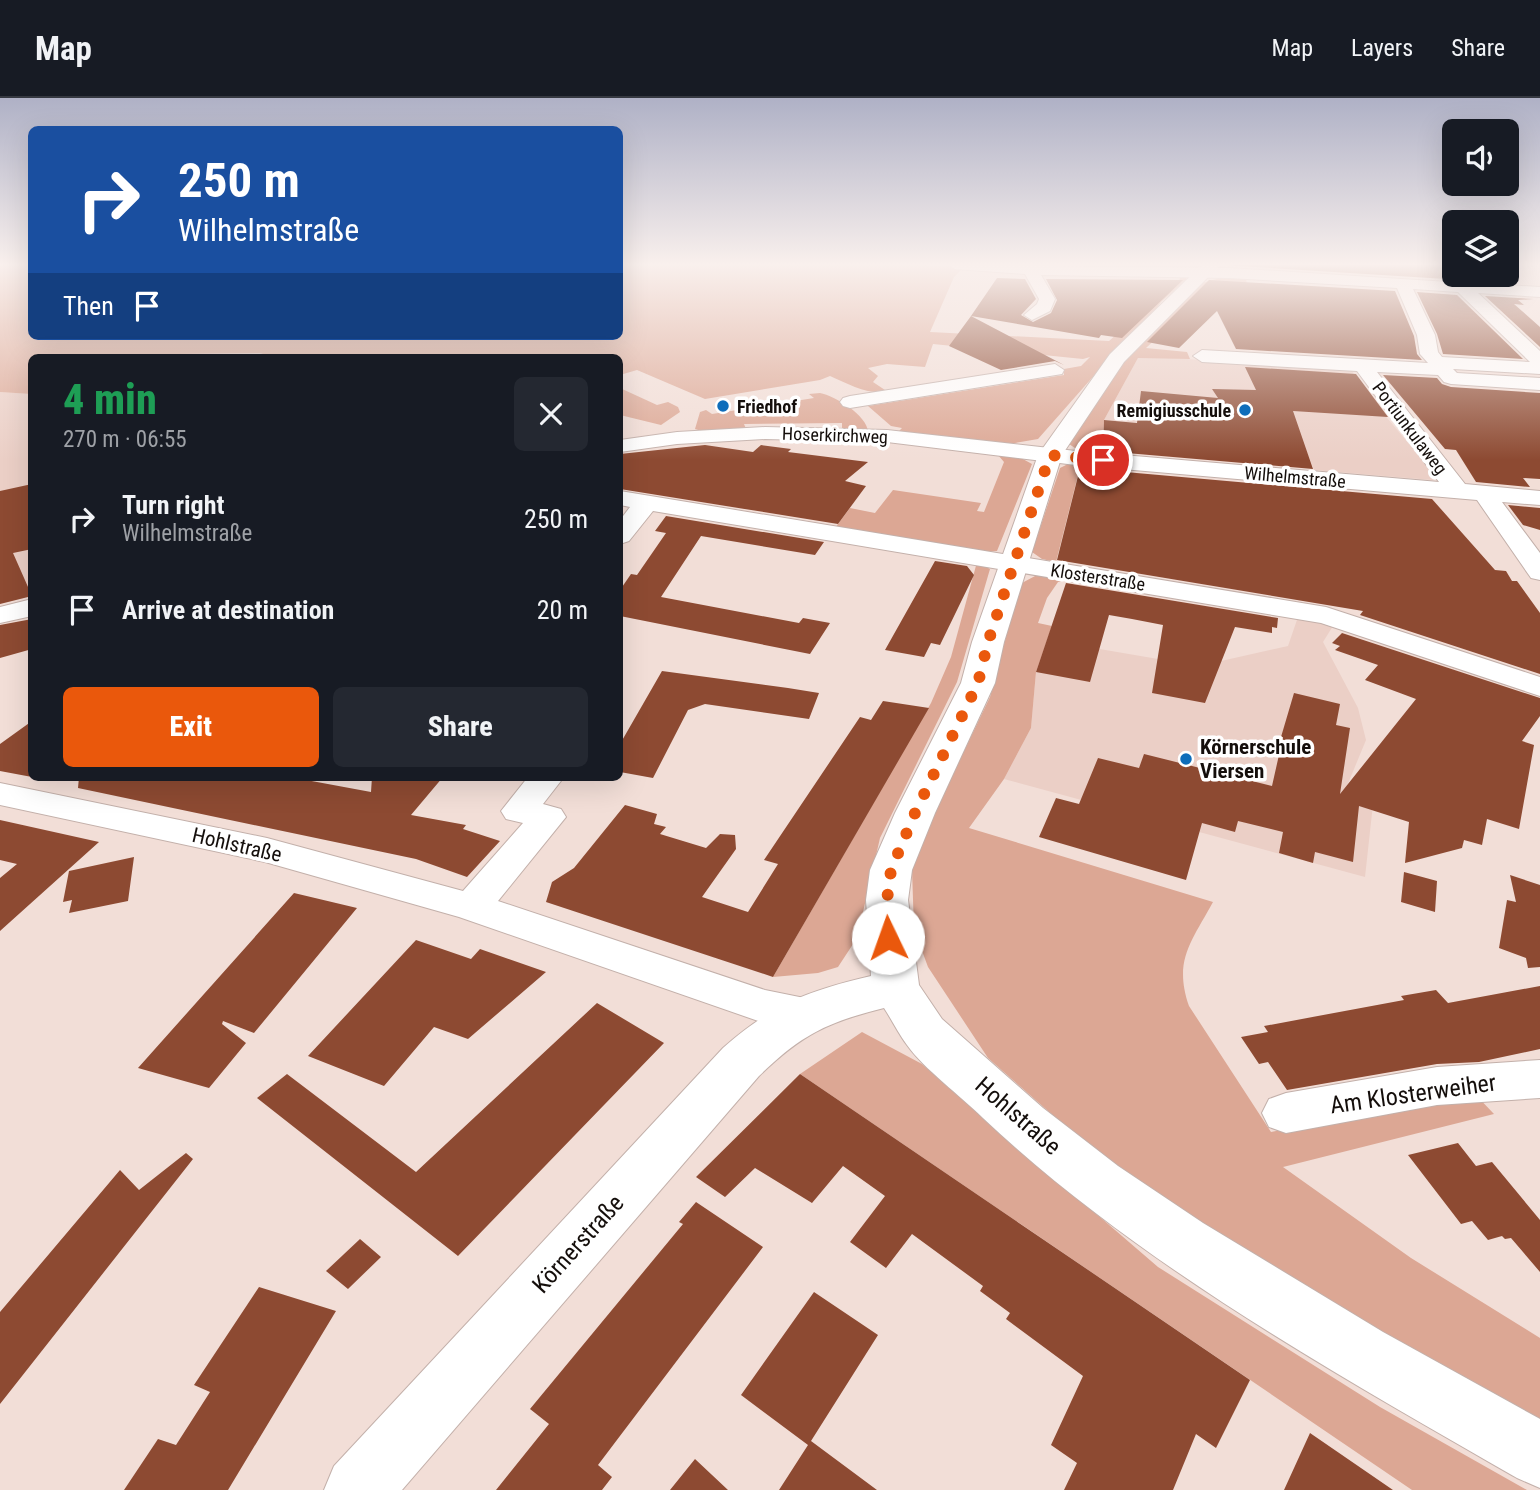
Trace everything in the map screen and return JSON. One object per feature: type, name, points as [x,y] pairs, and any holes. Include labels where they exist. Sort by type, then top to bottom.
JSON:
[{"type":"main road","points":[[896,988],[888,938],[887,900],[891,870],[915,813],[978,683],[988,642],[1050,455],[1117,358],[1146,330]]},
{"type":"main road","name":"Hohlstraße","points":[[809,1014],[896,988],[925,1032],[1025,1124],[1099,1183],[1183,1242],[1361,1354],[1540,1455]]},
{"type":"main road","name":"Körnerstraße","points":[[358,1490],[741,1062],[770,1035],[809,1014]]},
{"type":"street","points":[[1424,330],[1429,354],[1451,378],[1540,384]]},
{"type":"street","points":[[1508,330],[1540,361]]},
{"type":"street","points":[[1202,356],[1363,366],[1540,368]]},
{"type":"street","name":"Portiunkulaweg","points":[[1363,366],[1457,491]]},
{"type":"street","name":"Hoserkirchweg","points":[[850,402],[1055,370]]},
{"type":"street","name":"Hoserkirchweg","points":[[623,446],[677,438],[798,432],[887,436],[1050,455]]},
{"type":"street","name":"Wilhelmstraße","points":[[1050,455],[1540,498]]},
{"type":"street","points":[[1484,493],[1540,572]]},
{"type":"street","name":"Klosterstraße","points":[[623,498],[1326,615],[1540,687]]},
{"type":"street","points":[[623,532],[647,502]]},
{"type":"street","points":[[0,615],[28,608]]},
{"type":"street","points":[[471,907],[548,817],[519,811],[544,781]]},
{"type":"street","name":"Hohlstraße","points":[[0,794],[267,850],[471,907],[764,1006],[809,1014]]},
{"type":"street","name":"Am Klosterweiher","points":[[1286,1113],[1437,1086],[1540,1079]]},
{"type":"shaded area","points":[[0,330],[28,330],[28,340],[623,340],[623,330],[931,330],[930,332],[1109,341],[1122,330],[1137,330],[1038,439],[1009,444],[896,434],[902,428],[891,426],[868,406],[1064,375],[1064,369],[1081,366],[1090,357],[1083,359],[933,344],[925,367],[887,364],[868,368],[878,376],[873,382],[888,392],[866,390],[830,376],[820,380],[705,399],[637,370],[623,374],[623,354],[28,354],[28,394],[0,392]]},
{"type":"shaded area","points":[[1154,330],[1165,330],[1146,348],[1187,352],[1190,359],[1138,358],[1104,420],[1103,453],[1075,448],[1069,444],[1124,359]]},
{"type":"shaded area","points":[[260,353],[263,354],[181,354]]},
{"type":"shaded area","name":"Remigiusschule","points":[[1145,356],[1352,371],[1371,399],[1438,478],[1432,480],[1314,470],[1304,445],[1155,424],[1104,420],[1138,358]]},
{"type":"shaded area","points":[[623,389],[657,405],[668,402],[678,407],[680,412],[661,425],[623,416]]},
{"type":"shaded area","points":[[0,392],[28,394],[28,597],[0,604]]},
{"type":"shaded area","points":[[820,393],[842,402],[856,413],[868,432],[842,430],[842,423],[744,424],[746,429],[705,432],[695,429],[700,412],[706,410],[712,414],[814,398],[809,394]]},
{"type":"shaded area","points":[[998,455],[1021,458],[1032,464],[997,551],[980,552],[835,528],[850,508],[875,513],[893,490],[981,503],[977,511],[984,512],[1004,462]]},
{"type":"shaded area","points":[[1070,463],[1081,463],[1056,562],[1042,559],[1032,552],[1060,468]]},
{"type":"shaded area","points":[[977,562],[990,569],[957,682],[880,838],[857,938],[838,967],[818,973],[773,977],[931,703],[951,657]]},
{"type":"shaded area","points":[[1037,575],[1068,579],[1058,582],[1047,598],[1038,623],[1052,626],[1036,672],[1031,728],[1004,779],[969,828],[1213,902],[1192,940],[1184,963],[1183,976],[1189,1006],[1271,1132],[1473,1092],[1494,1114],[1283,1167],[1411,1258],[1540,1338],[1540,1425],[1131,1184],[988,1058],[928,967],[914,929],[912,870],[916,851],[990,697],[1020,584]]},
{"type":"shaded area","name":"Körnerschule Viersen","points":[[1298,617],[1333,626],[1323,642],[1358,708],[1366,740],[1347,786],[1374,795],[1365,877],[1004,779],[1031,728],[1036,672],[1047,640],[1199,666],[1288,646]]},
{"type":"shaded area","points":[[862,1032],[922,1064],[1158,1267],[1380,1407],[1527,1490],[1412,1490],[800,1074]]},
{"type":"building","points":[[961,330],[997,330],[1064,365],[1055,361],[1001,370],[949,346]]},
{"type":"building","points":[[1052,330],[1130,330],[1122,338],[1101,335],[1099,338]]},
{"type":"building","points":[[1159,330],[1198,330],[1179,348],[1147,342]]},
{"type":"building","points":[[1226,330],[1411,330],[1417,354],[1422,360],[1236,349]]},
{"type":"building","points":[[1435,330],[1493,330],[1523,359],[1443,354]]},
{"type":"building","points":[[1522,330],[1540,330],[1540,347]]},
{"type":"building","points":[[1245,367],[1356,374],[1388,417],[1293,411],[1313,469],[1103,451],[1104,420],[1137,423],[1141,391],[1218,398],[1212,389],[1256,390]]},
{"type":"building","points":[[1383,375],[1437,378],[1442,384],[1451,387],[1540,393],[1540,479],[1523,478],[1530,487],[1476,482],[1456,450],[1445,449]]},
{"type":"building","points":[[705,445],[753,452],[761,445],[791,449],[788,452],[868,462],[845,481],[866,486],[838,524],[623,489],[623,454]]},
{"type":"building","points":[[1080,468],[1432,499],[1495,570],[1506,571],[1512,581],[1517,581],[1540,613],[1540,674],[1360,615],[1363,611],[1057,560]]},
{"type":"building","points":[[28,485],[28,550],[13,553],[28,587],[28,597],[0,604],[0,491]]},
{"type":"building","points":[[1508,505],[1540,508],[1540,530],[1523,525]]},
{"type":"building","points":[[666,516],[824,542],[815,555],[701,536],[661,597],[799,623],[803,618],[830,623],[810,654],[623,617],[623,586],[631,574],[637,575],[666,533],[655,531]]},
{"type":"building","points":[[935,561],[967,566],[974,575],[940,645],[931,643],[924,657],[885,650]]},
{"type":"building","points":[[1066,583],[1278,618],[1277,628],[1272,627],[1272,633],[1235,627],[1205,703],[1152,693],[1163,625],[1132,619],[1109,615],[1090,682],[1036,672]]},
{"type":"building","points":[[28,620],[28,650],[0,658],[0,625]]},
{"type":"building","points":[[1342,633],[1540,698],[1540,716],[1522,741],[1534,745],[1519,829],[1487,819],[1482,845],[1464,840],[1462,848],[1405,863],[1409,822],[1359,806],[1353,862],[1315,852],[1313,863],[1279,853],[1283,832],[1238,821],[1235,832],[1202,823],[1186,880],[1039,837],[1056,798],[1079,804],[1098,758],[1139,768],[1144,754],[1272,786],[1281,737],[1294,693],[1340,704],[1336,725],[1350,728],[1340,794],[1416,699],[1365,680],[1378,665],[1335,650],[1340,646],[1332,643]]},
{"type":"building","points":[[662,671],[819,693],[809,719],[705,704],[688,710],[653,778],[623,773],[623,739]]},
{"type":"building","points":[[883,701],[929,708],[773,977],[546,902],[552,882],[574,868],[625,805],[657,814],[654,824],[666,827],[660,834],[706,848],[720,834],[735,835],[736,849],[702,897],[748,912],[778,864],[764,860],[860,717],[871,720]]},
{"type":"building","points":[[28,724],[28,776],[0,771],[0,744]]},
{"type":"building","points":[[79,781],[312,781],[371,792],[372,781],[440,781],[411,815],[466,825],[463,829],[500,841],[467,877],[416,859],[78,788]]},
{"type":"building","points":[[0,820],[99,842],[0,931],[0,878],[17,864],[0,860]]},
{"type":"building","points":[[134,857],[128,901],[69,913],[72,900],[63,902],[69,871]]},
{"type":"building","points":[[1404,872],[1437,881],[1435,912],[1401,902]]},
{"type":"building","points":[[1510,875],[1540,885],[1540,967],[1528,968],[1526,958],[1499,948],[1507,900],[1516,902]]},
{"type":"building","points":[[294,893],[357,908],[254,1033],[223,1021],[222,1024],[246,1043],[209,1088],[138,1068]]},
{"type":"building","points":[[416,940],[471,959],[480,949],[546,972],[468,1039],[434,1027],[384,1086],[308,1056]]},
{"type":"building","points":[[1540,986],[1540,1049],[1479,1062],[1437,1064],[1287,1090],[1268,1062],[1259,1064],[1241,1037],[1268,1032],[1264,1026],[1404,1000],[1401,996],[1436,990],[1448,1003]]},
{"type":"building","points":[[597,1003],[664,1043],[458,1256],[257,1098],[287,1074],[416,1172]]},
{"type":"building","points":[[800,1074],[1250,1380],[1216,1448],[1196,1434],[1173,1490],[1064,1490],[1077,1463],[1051,1445],[1083,1376],[1006,1319],[1010,1313],[980,1291],[983,1286],[912,1234],[886,1268],[850,1242],[885,1196],[843,1166],[812,1203],[755,1168],[725,1197],[696,1177]]},
{"type":"building","points":[[1458,1143],[1476,1166],[1492,1162],[1540,1220],[1540,1272],[1511,1238],[1505,1239],[1502,1236],[1488,1240],[1472,1221],[1461,1224],[1408,1155]]},
{"type":"building","points":[[186,1153],[193,1159],[0,1404],[0,1312],[120,1170],[139,1190]]},
{"type":"building","points":[[696,1202],[763,1247],[598,1465],[612,1477],[602,1490],[496,1490],[549,1424],[530,1409],[683,1224],[679,1222]]},
{"type":"building","points":[[360,1239],[381,1257],[348,1289],[326,1271]]},
{"type":"building","points":[[259,1287],[336,1311],[228,1490],[124,1490],[158,1439],[176,1445],[210,1392],[194,1385]]},
{"type":"building","points":[[814,1292],[878,1335],[811,1441],[877,1490],[779,1490],[808,1445],[741,1395]]},
{"type":"building","points":[[1310,1433],[1393,1490],[1284,1490]]},
{"type":"building","points":[[695,1459],[728,1490],[670,1490]]},
{"type":"place","name":"Friedhof","points":[[723,406]]},
{"type":"place","name":"Remigiusschule","points":[[1245,410]]},
{"type":"place","name":"Körnerschule Viersen","points":[[1186,759]]},
{"type":"route","points":[[888,938],[887,900],[891,870],[915,813],[978,683],[988,642],[1050,455],[1103,460]]}]
